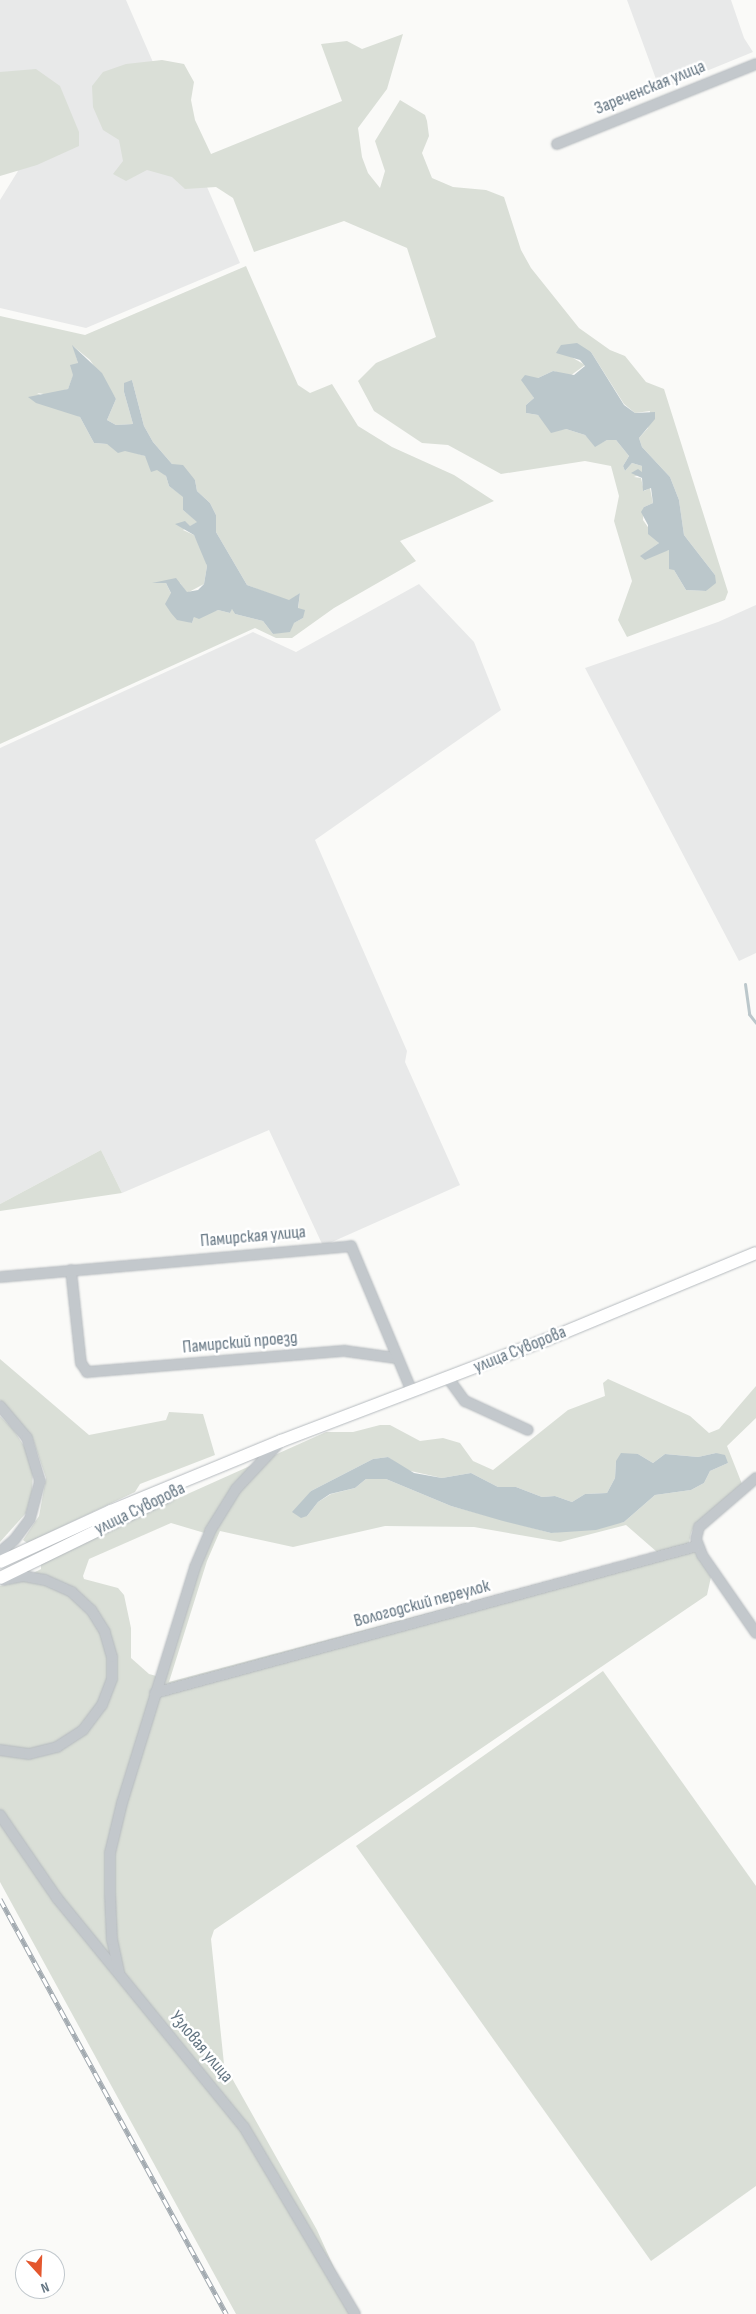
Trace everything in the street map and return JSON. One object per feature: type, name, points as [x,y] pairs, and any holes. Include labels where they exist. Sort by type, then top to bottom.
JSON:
[{"type":"main road","name":"улица Суворова","points":[[0,1562],[111,1511],[281,1441],[448,1378],[756,1253]]},
{"type":"main road","name":"улица Суворова","points":[[0,1580],[281,1441]]},
{"type":"street","name":"Зареченская улица","points":[[557,144],[756,64]]},
{"type":"street","name":"Памирская улица","points":[[0,1277],[350,1246],[382,1316],[396,1358],[412,1392]]},
{"type":"street","name":"Памирский проезд","points":[[71,1270],[81,1363],[87,1372],[345,1351],[396,1358]]},
{"type":"street","points":[[448,1378],[465,1401],[528,1430]]},
{"type":"street","points":[[0,1406],[27,1438],[40,1481],[30,1519],[14,1540],[0,1552]]},
{"type":"street","points":[[119,1976],[112,1940],[110,1853],[122,1802],[155,1693],[197,1561],[210,1531],[236,1489],[281,1441]]},
{"type":"street","points":[[756,1478],[699,1527],[697,1546],[756,1633]]},
{"type":"street","name":"Вологодский переулок","points":[[155,1693],[697,1546]]},
{"type":"street","points":[[0,1580],[23,1576],[45,1580],[72,1592],[91,1610],[105,1632],[112,1657],[112,1680],[102,1705],[83,1730],[57,1747],[29,1754],[0,1750]]},
{"type":"street","name":"Узловая улица","points":[[0,1815],[57,1898],[119,1976],[193,2061],[244,2127],[355,2314]]},
{"type":"shaded area","points":[[0,0],[126,0],[240,263],[86,328],[0,308],[0,200],[18,171],[0,130]]},
{"type":"shaded area","points":[[627,0],[731,0],[744,38],[753,52],[660,90]]},
{"type":"shaded area","points":[[403,34],[387,89],[358,128],[362,157],[368,173],[380,188],[385,171],[375,141],[400,100],[425,115],[429,136],[422,153],[432,178],[453,187],[486,190],[504,197],[521,250],[531,268],[579,328],[610,350],[625,356],[646,382],[664,389],[728,592],[725,600],[627,637],[618,620],[632,581],[614,521],[619,496],[611,466],[585,461],[501,474],[448,445],[422,443],[374,411],[358,381],[376,363],[436,337],[407,248],[344,221],[254,252],[233,198],[216,187],[185,189],[172,177],[147,170],[126,181],[113,174],[123,161],[119,140],[103,130],[93,107],[92,86],[103,72],[126,64],[162,60],[184,64],[194,82],[191,100],[195,120],[211,154],[342,101],[321,44],[347,41],[362,49]],"holes":[[[581,348],[591,352],[624,404],[635,413],[650,411],[648,428],[639,438],[642,447],[670,477],[679,500],[684,535],[715,575],[706,591],[686,590],[674,570],[669,550],[641,556],[659,543],[643,520],[644,507],[653,503],[650,488],[644,491],[641,478],[634,477],[643,473],[642,466],[632,463],[625,471],[623,466],[629,456],[616,440],[607,440],[595,446],[585,435],[566,429],[555,430],[538,415],[526,413],[526,405],[534,398],[531,393],[538,378],[553,371],[570,376],[585,365],[568,355]]]},
{"type":"shaded area","points":[[36,69],[60,86],[79,132],[79,146],[37,165],[0,176],[0,72]]},
{"type":"shaded area","points":[[246,266],[298,385],[310,393],[332,384],[358,426],[392,447],[454,475],[494,501],[400,541],[416,561],[334,608],[292,638],[276,638],[255,628],[0,744],[0,316],[85,335]],"holes":[[[73,346],[90,360],[116,399],[107,420],[116,425],[133,424],[124,392],[132,380],[144,426],[153,442],[172,464],[195,480],[197,491],[210,503],[216,515],[216,532],[247,585],[289,601],[300,593],[298,609],[303,618],[273,634],[263,621],[235,614],[232,608],[230,613],[218,610],[194,617],[192,623],[184,620],[166,583],[154,582],[180,583],[187,593],[204,584],[207,566],[203,552],[194,535],[183,530],[198,522],[183,510],[184,497],[169,486],[166,476],[145,456],[107,444],[94,443],[80,417],[37,393],[50,395],[68,389],[78,363]]]},
{"type":"shaded area","points":[[577,343],[591,352],[624,405],[635,413],[655,412],[655,419],[639,438],[642,447],[670,477],[679,500],[684,535],[715,575],[716,583],[706,591],[686,590],[674,570],[669,569],[669,550],[645,560],[640,556],[659,543],[648,534],[648,525],[641,512],[644,507],[653,503],[651,488],[643,491],[642,478],[631,473],[638,469],[642,472],[642,466],[632,463],[625,471],[623,466],[629,456],[616,440],[607,440],[595,447],[585,435],[566,429],[551,433],[538,415],[526,413],[526,405],[534,398],[521,380],[525,375],[538,378],[553,371],[574,375],[585,366],[580,360],[556,353],[561,345]]},
{"type":"shaded area","points":[[72,345],[102,373],[116,399],[107,420],[116,425],[133,424],[124,392],[124,383],[132,380],[144,426],[153,442],[172,464],[183,465],[195,480],[197,491],[210,503],[216,515],[216,532],[247,585],[289,600],[300,593],[298,608],[305,610],[303,618],[294,623],[290,632],[273,634],[263,621],[235,614],[232,609],[230,613],[218,610],[199,619],[194,617],[192,623],[177,620],[171,613],[165,604],[171,593],[166,583],[152,583],[176,578],[187,592],[198,590],[204,584],[207,566],[194,535],[175,524],[185,521],[190,526],[197,522],[183,510],[183,497],[169,486],[166,476],[157,470],[151,472],[145,456],[125,451],[118,453],[107,444],[94,443],[80,417],[36,403],[28,397],[68,389],[73,375],[70,365],[78,363]]},
{"type":"shaded area","points":[[419,584],[474,642],[501,710],[315,840],[407,1051],[405,1062],[460,1185],[323,1246],[269,1130],[122,1193],[101,1150],[0,1204],[0,748],[253,632],[296,652]]},
{"type":"shaded area","points":[[756,605],[756,953],[739,961],[585,668],[718,622]]},
{"type":"shaded area","points":[[101,1150],[122,1193],[0,1211],[0,1204]]},
{"type":"shaded area","points":[[0,1359],[89,1435],[166,1420],[169,1412],[203,1414],[215,1455],[140,1484],[135,1492],[27,1543],[23,1540],[39,1516],[46,1478],[32,1437],[0,1400]]},
{"type":"shaded area","points":[[608,1379],[690,1416],[709,1433],[719,1429],[756,1386],[756,1418],[727,1446],[742,1484],[695,1524],[691,1533],[689,1543],[711,1577],[707,1595],[214,1930],[211,1939],[224,2064],[317,2230],[355,2314],[236,2314],[0,1882],[0,1586],[14,1583],[41,1569],[41,1563],[163,1505],[326,1432],[353,1432],[380,1425],[390,1425],[420,1441],[443,1438],[460,1443],[473,1461],[493,1470],[568,1410],[605,1396],[603,1383]],"holes":[[[716,1453],[728,1463],[710,1471],[704,1483],[691,1490],[655,1495],[624,1522],[551,1533],[451,1506],[386,1479],[366,1479],[355,1488],[331,1494],[318,1502],[307,1516],[297,1515],[311,1491],[373,1459],[388,1457],[406,1470],[442,1478],[471,1473],[498,1487],[516,1487],[542,1497],[555,1496],[572,1502],[585,1494],[607,1493],[615,1478],[616,1461],[638,1454],[653,1463],[665,1454],[698,1457]],[[171,1523],[208,1534],[160,1677],[149,1674],[131,1658],[131,1628],[124,1595],[118,1588],[84,1579],[83,1576],[89,1559]],[[626,1525],[657,1552],[169,1682],[207,1561],[220,1531],[293,1547],[385,1526],[474,1527],[560,1542]]]},
{"type":"shaded area","points":[[0,1416],[13,1429],[26,1449],[33,1470],[32,1492],[26,1513],[0,1542]]},
{"type":"shaded area","points":[[621,1453],[638,1454],[653,1463],[665,1454],[698,1457],[716,1453],[725,1455],[728,1463],[710,1471],[704,1483],[691,1490],[655,1495],[624,1522],[596,1530],[551,1533],[451,1506],[386,1479],[366,1479],[355,1488],[330,1494],[318,1502],[307,1516],[301,1518],[292,1512],[311,1491],[373,1459],[388,1457],[414,1473],[442,1478],[471,1473],[498,1487],[516,1487],[542,1497],[555,1496],[572,1502],[585,1494],[607,1493],[615,1478],[616,1461]]},
{"type":"shaded area","points":[[603,1671],[756,1886],[756,2186],[651,2261],[356,1846]]},
{"type":"waterway","points":[[745,984],[749,1014],[756,1023]]},
{"type":"railway","points":[[0,1899],[226,2314]]}]
